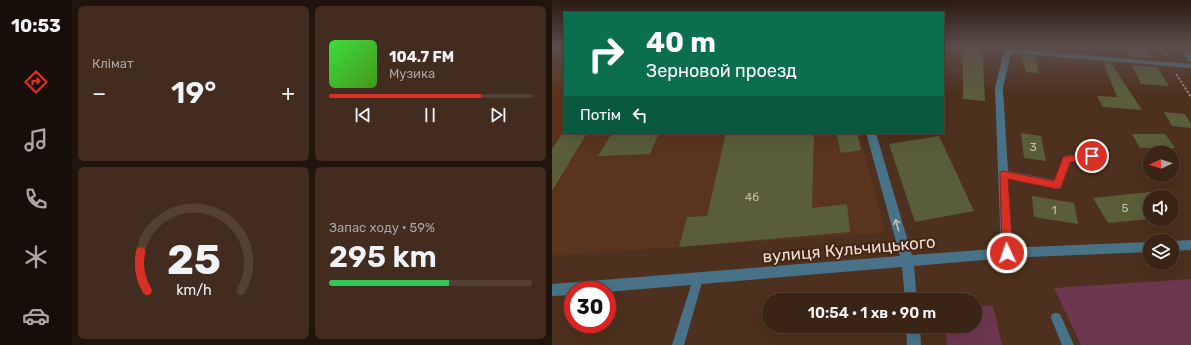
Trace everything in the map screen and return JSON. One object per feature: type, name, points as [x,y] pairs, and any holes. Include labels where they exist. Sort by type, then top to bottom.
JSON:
[{"type":"street","points":[[1005,63],[999,88],[1007,253]]},
{"type":"street","points":[[1160,63],[1191,66]]},
{"type":"street","points":[[871,134],[908,262],[910,293]]},
{"type":"street","points":[[1004,174],[1057,185],[1067,159],[1092,156]]},
{"type":"street","points":[[1179,246],[1191,245]]},
{"type":"street","name":"вулиця Кульчицького","points":[[552,290],[1007,253],[1143,247]]},
{"type":"street","points":[[913,333],[914,345]]},
{"type":"lane","points":[[678,345],[698,279]]},
{"type":"lane","points":[[1056,318],[1068,345]]},
{"type":"shaded area","points":[[552,63],[564,63],[564,134],[859,134],[885,233],[552,256]]},
{"type":"shaded area","points":[[1191,279],[1191,345],[1081,345],[1054,288]]},
{"type":"shaded area","points":[[982,306],[993,306],[1002,345],[947,345],[946,333],[982,333]]},
{"type":"building","points":[[963,63],[983,63],[985,101],[963,99]]},
{"type":"building","points":[[1023,63],[1037,63],[1039,73],[1026,72]]},
{"type":"building","points":[[1103,63],[1111,63],[1142,110],[1103,107],[1097,96],[1117,97]]},
{"type":"building","points":[[1132,65],[1157,67],[1169,86],[1141,84]]},
{"type":"building","points":[[1164,112],[1185,114],[1191,124],[1191,128],[1172,126]]},
{"type":"building","points":[[563,133],[586,134],[552,191],[552,149]]},
{"type":"building","points":[[1021,133],[1041,136],[1046,161],[1024,158]]},
{"type":"building","points":[[611,134],[659,134],[650,154],[598,156]]},
{"type":"building","points":[[726,134],[814,134],[812,208],[847,204],[850,232],[679,247],[687,217],[707,216]]},
{"type":"building","points":[[836,134],[857,134],[861,150],[841,153]]},
{"type":"building","points":[[1132,134],[1165,134],[1174,146],[1143,146],[1143,148],[1140,148]]},
{"type":"building","points":[[939,136],[974,211],[915,222],[889,144]]},
{"type":"building","points":[[1143,193],[1143,220],[1108,223],[1093,198]]},
{"type":"building","points":[[1032,196],[1074,203],[1078,224],[1034,217]]},
{"type":"route","points":[[1007,253],[1004,174],[1057,185],[1067,159],[1092,156]]}]
